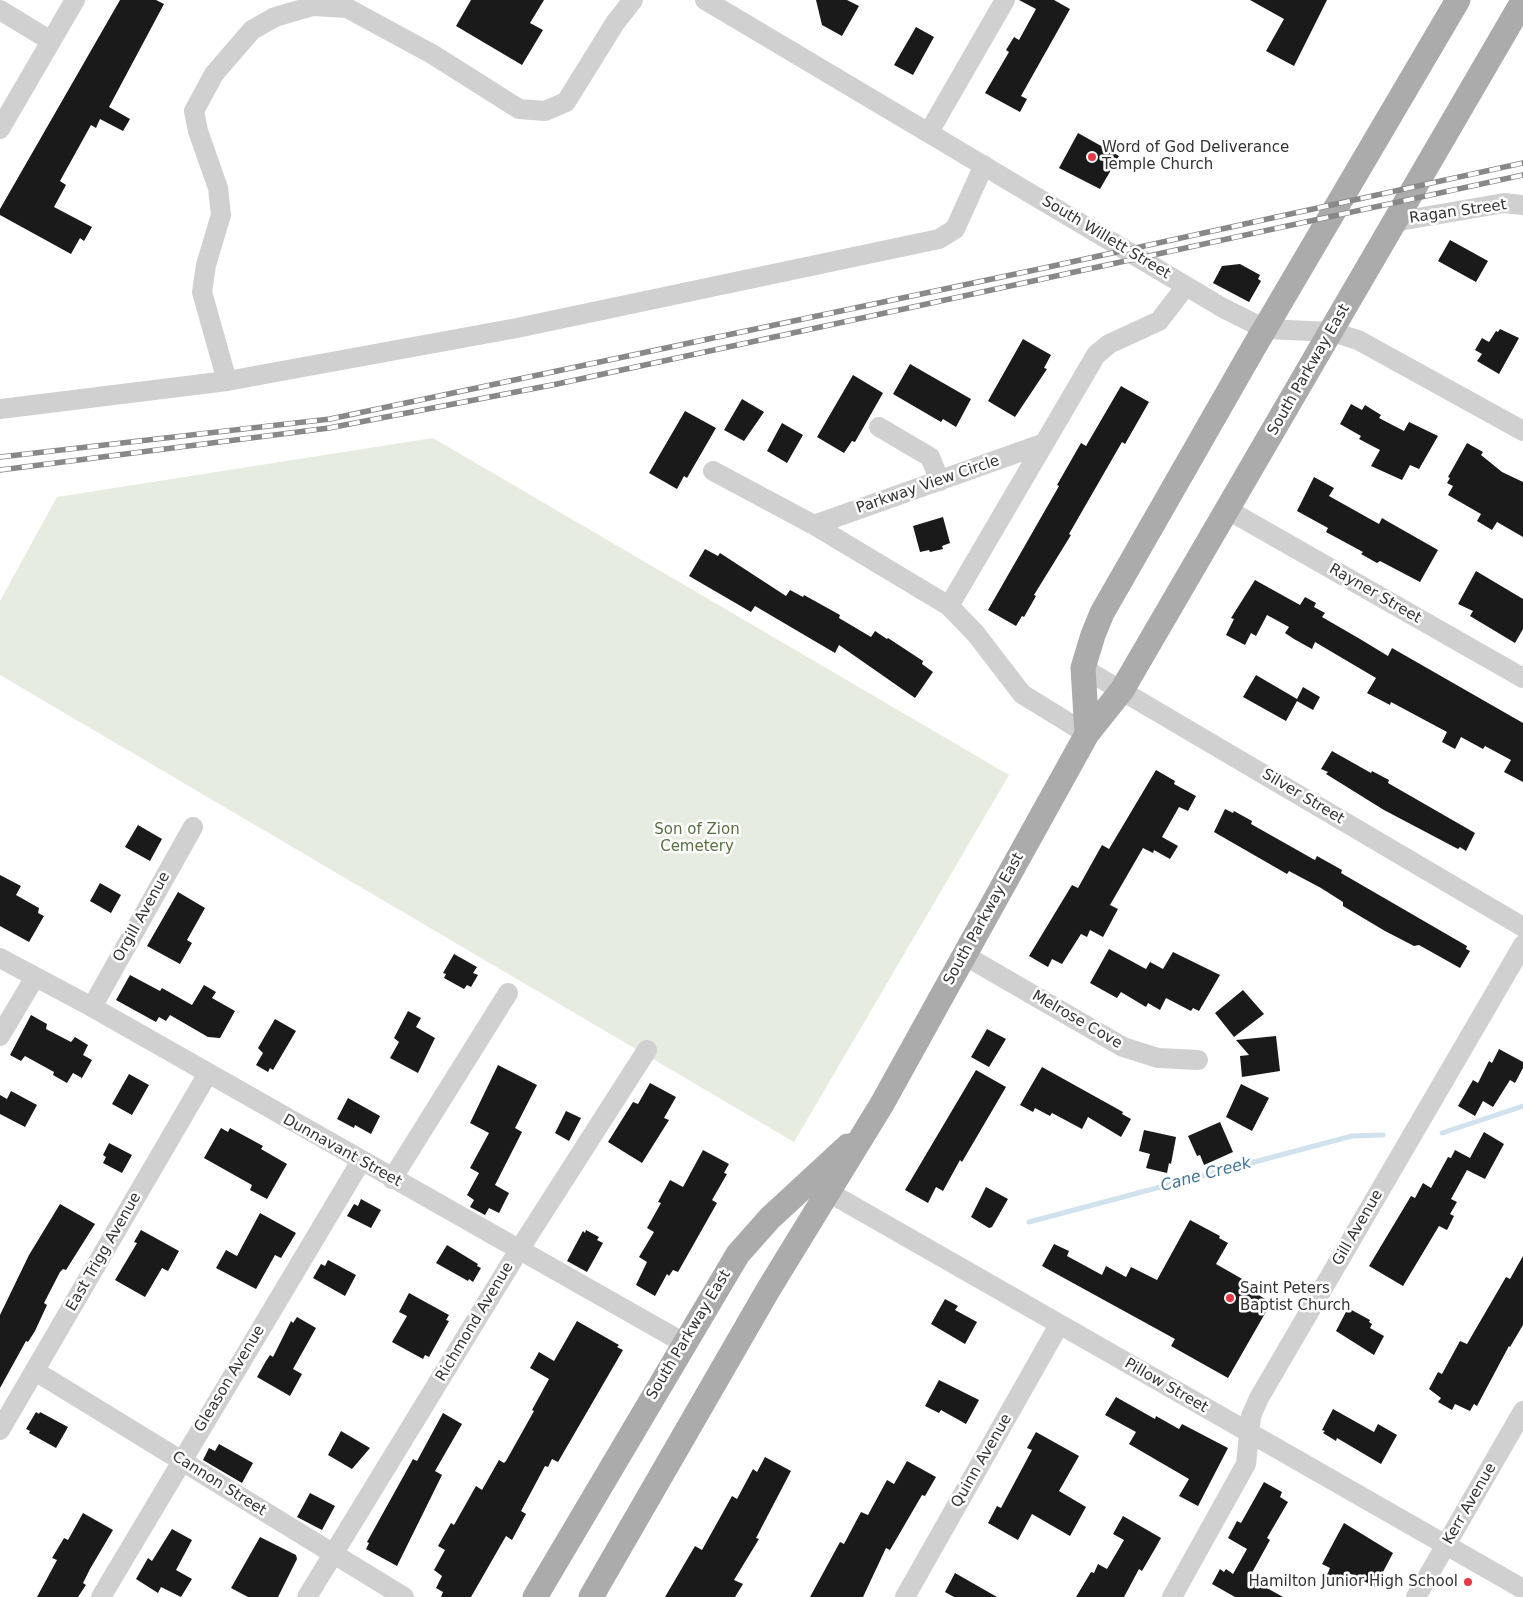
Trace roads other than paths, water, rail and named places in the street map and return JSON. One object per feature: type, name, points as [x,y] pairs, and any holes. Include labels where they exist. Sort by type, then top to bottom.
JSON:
[{"type":"main road","points":[[1086,734],[1082,668],[1092,635],[1120,580],[1458,0]]},
{"type":"main road","name":"South Parkway East","points":[[591,1597],[768,1290],[819,1188],[847,1147],[882,1104],[1086,734],[1122,690],[1523,1]]},
{"type":"main road","name":"South Parkway East","points":[[535,1597],[738,1254],[770,1218],[819,1188]]},
{"type":"street","points":[[0,129],[75,0]]},
{"type":"street","points":[[227,381],[202,292],[206,265],[221,215],[218,188],[198,131],[194,111],[214,74],[252,30],[275,17],[313,6],[346,8],[432,54],[519,109],[545,111],[566,102],[615,23],[633,0]]},
{"type":"street","name":"South Willett Street","points":[[705,0],[727,6],[929,132],[1223,308],[1265,329],[1332,332],[1358,340],[1523,432]]},
{"type":"street","points":[[929,132],[1005,0]]},
{"type":"street","points":[[0,10],[51,41]]},
{"type":"street","points":[[0,409],[227,381],[517,328],[939,239],[955,229],[984,165]]},
{"type":"street","name":"Ragan Street","points":[[1394,222],[1504,203],[1523,205]]},
{"type":"street","points":[[949,606],[1042,444],[1096,355],[1109,344],[1159,321],[1186,286]]},
{"type":"street","points":[[879,427],[930,457],[940,481]]},
{"type":"street","name":"Parkway View Circle","points":[[814,525],[1042,444]]},
{"type":"street","points":[[714,471],[814,525],[949,606],[976,634],[1022,694],[1086,734]]},
{"type":"street","name":"Rayner Street","points":[[1228,510],[1523,678]]},
{"type":"street","name":"Silver Street","points":[[1082,668],[1523,927]]},
{"type":"street","name":"Orgill Avenue","points":[[92,1007],[193,827]]},
{"type":"street","name":"Gill Avenue","points":[[1172,1597],[1246,1464],[1250,1448],[1248,1433],[1251,1416],[1259,1398],[1523,945]]},
{"type":"street","name":"Melrose Cove","points":[[964,955],[1123,1047],[1158,1058],[1198,1060]]},
{"type":"street","name":"Dunnavant Street","points":[[0,958],[92,1007],[207,1074],[684,1343]]},
{"type":"street","points":[[0,1036],[35,977]]},
{"type":"street","points":[[392,1179],[508,993]]},
{"type":"street","name":"Richmond Avenue","points":[[307,1597],[519,1250],[647,1050]]},
{"type":"street","name":"East Trigg Avenue","points":[[0,1430],[207,1074]]},
{"type":"street","name":"Gleason Avenue","points":[[101,1597],[361,1161]]},
{"type":"street","name":"Pillow Street","points":[[819,1188],[1523,1589]]},
{"type":"street","name":"Quinn Avenue","points":[[905,1597],[1059,1326]]},
{"type":"street","name":"Cannon Street","points":[[35,1371],[404,1597]]},
{"type":"street","name":"Kerr Avenue","points":[[1416,1597],[1523,1410]]},
{"type":"waterway","name":"Cane Creek","points":[[1442,1133],[1523,1106]]},
{"type":"waterway","name":"Cane Creek","points":[[1029,1222],[1352,1136],[1383,1135]]},
{"type":"railway","points":[[0,457],[330,419],[1044,268],[1523,163]]},
{"type":"railway","points":[[0,470],[329,428],[557,384],[1523,175]]},
{"type":"place","name":"Word of God Deliverance Temple Church","points":[[1092,157]]},
{"type":"place","name":"Saint Peters Baptist Church","points":[[1230,1298]]},
{"type":"place","name":"Hamilton Junior High School","points":[[1468,1582]]},
{"type":"park label","name":"Son of Zion Cemetery","points":[[697,838]]}]
